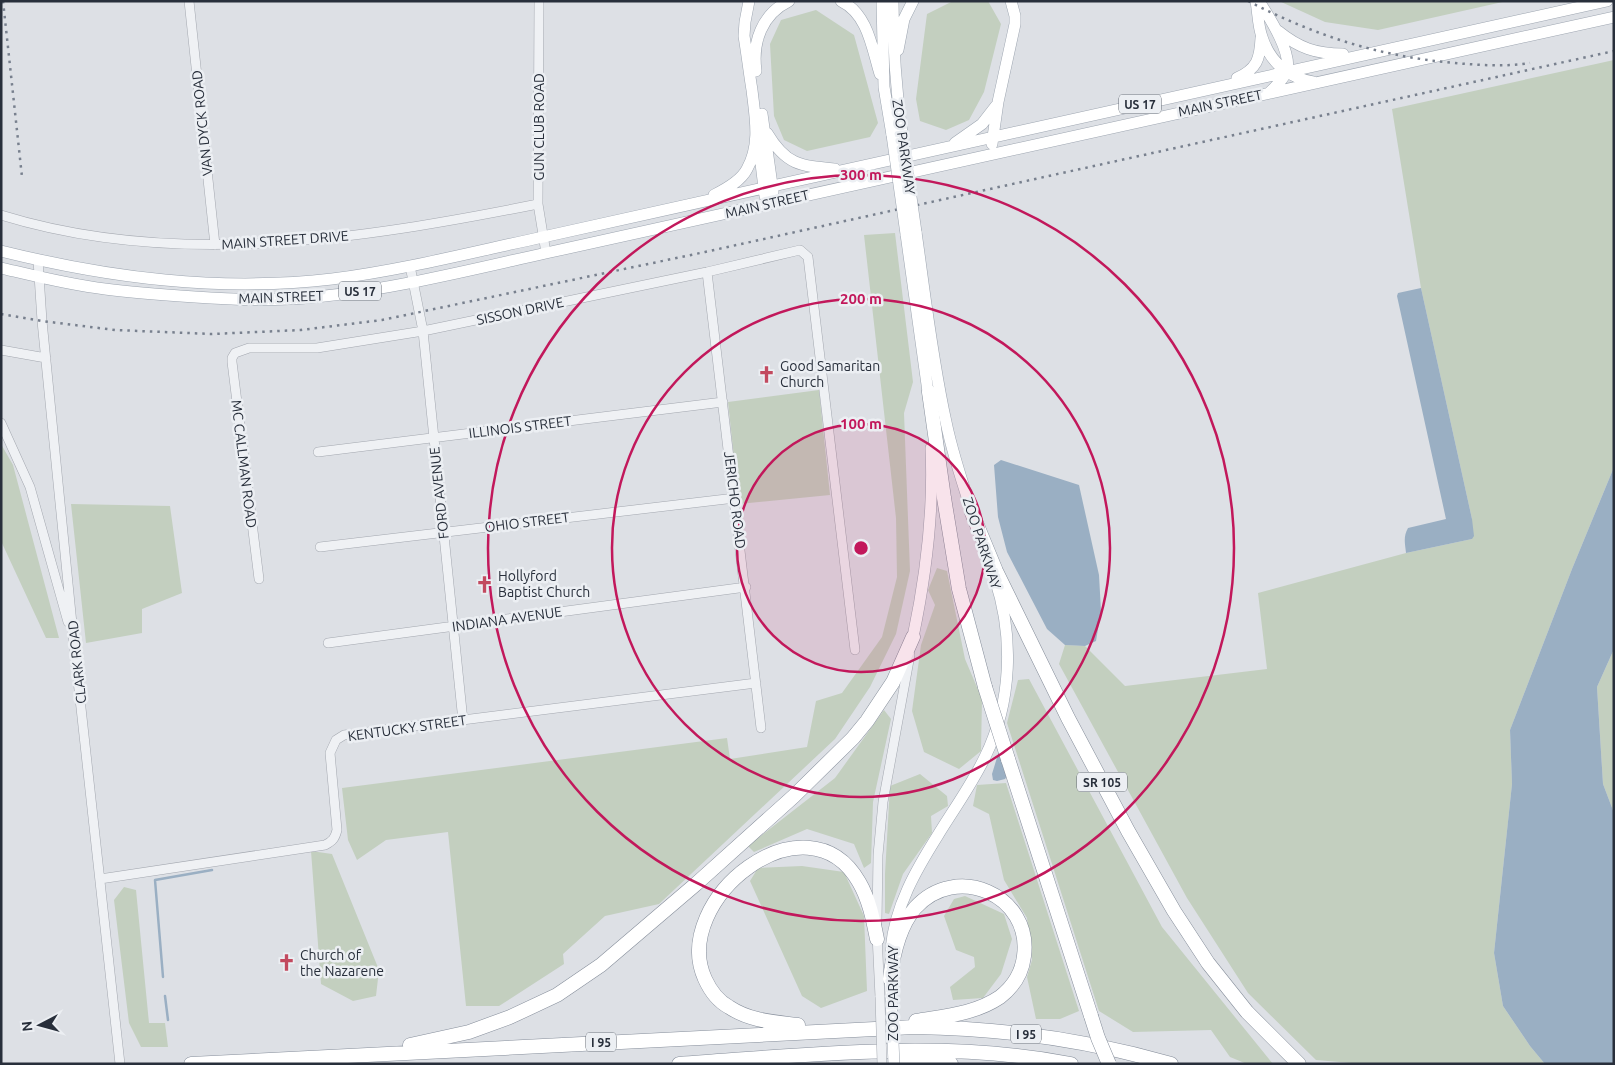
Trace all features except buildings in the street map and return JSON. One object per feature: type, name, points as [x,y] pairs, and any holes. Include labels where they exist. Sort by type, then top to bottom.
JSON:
[{"type":"highway","name":"SR 105","points":[[929,392],[959,589],[985,687],[1098,1038],[1109,1064]]},
{"type":"highway","name":"SR 105","points":[[972,513],[996,571],[1068,718],[1128,831],[1174,912],[1208,964],[1247,1012],[1299,1064]]},
{"type":"highway","points":[[364,1054],[469,1032],[492,1024],[557,994],[601,964],[696,884],[794,796],[853,738],[867,721],[892,682],[913,637]]},
{"type":"highway","points":[[838,1030],[758,1020],[737,1012],[723,1003],[707,984],[700,964],[699,940],[709,913],[738,875],[749,866],[784,849],[806,846],[831,854],[852,871],[868,901],[877,939]]},
{"type":"highway","points":[[879,1028],[980,1008],[999,998],[1017,978],[1023,965],[1024,939],[1016,914],[1008,905],[989,891],[964,886],[952,887],[941,891],[923,901],[914,909],[907,920],[896,946],[890,979]]},
{"type":"highway","name":"I 95","points":[[191,1064],[879,1028],[952,1028],[1020,1033],[1096,1045],[1171,1064]]},
{"type":"highway","name":"I 95","points":[[679,1064],[856,1052],[917,1050],[963,1051],[1071,1064]]},
{"type":"highway","points":[[856,1052],[951,1064]]},
{"type":"main road","points":[[749,1],[744,36],[771,203]]},
{"type":"main road","points":[[699,202],[723,191],[747,170],[755,149],[760,126],[755,62],[759,34],[773,12],[789,1]]},
{"type":"main road","points":[[841,1],[848,4],[860,17],[868,32],[884,87]]},
{"type":"main road","name":"ZOO PARKWAY","points":[[882,1],[884,87],[897,134]]},
{"type":"main road","name":"ZOO PARKWAY","points":[[893,1],[897,134],[911,233],[929,392],[932,462],[929,529],[920,601],[913,637]]},
{"type":"main road","points":[[895,74],[904,19],[913,1]]},
{"type":"main road","points":[[991,154],[998,102],[1014,32],[1015,16],[1011,1]]},
{"type":"main road","points":[[1258,1],[1276,29],[1286,54],[1287,72],[1269,93]]},
{"type":"main road","points":[[1217,87],[1248,73],[1259,59],[1262,36],[1258,1]]},
{"type":"main road","name":"MAIN STREET","points":[[1,251],[78,269],[156,280],[241,284],[330,279],[410,266],[544,237],[1608,1]]},
{"type":"main road","points":[[1562,12],[1565,28]]},
{"type":"main road","name":"MAIN STREET","points":[[1,268],[94,288],[246,300],[314,297],[369,290],[546,253],[1614,17]]},
{"type":"main road","points":[[1276,29],[1291,41],[1321,53],[1367,54]]},
{"type":"main road","points":[[1262,36],[1278,65],[1287,72],[1302,79],[1317,82]]},
{"type":"main road","points":[[950,147],[982,124],[998,102]]},
{"type":"main road","points":[[760,126],[776,148],[791,161],[817,168],[844,170]]},
{"type":"main road","name":"ZOO PARKWAY","points":[[894,1064],[885,997],[890,979],[892,935],[906,893],[919,866],[986,756],[993,740],[1004,703],[1008,665],[1004,617],[998,588],[953,452],[940,393],[911,233]]},
{"type":"street","name":"VAN DYCK ROAD","points":[[189,1],[216,245]]},
{"type":"street","name":"GUN CLUB ROAD","points":[[539,1],[538,204],[546,253]]},
{"type":"street","name":"MAIN STREET DRIVE","points":[[1,215],[58,229],[122,240],[216,245],[264,244],[387,231],[448,222],[538,204]]},
{"type":"street","name":"SISSON DRIVE","points":[[237,351],[250,348],[316,348],[423,331],[707,272],[800,250],[808,257],[855,650]]},
{"type":"street","name":"CLARK ROAD","points":[[38,260],[38,277],[74,644],[120,1064]]},
{"type":"street","name":"FORD AVENUE","points":[[410,266],[423,331],[463,721]]},
{"type":"street","name":"JERICHO ROAD","points":[[707,272],[746,587],[761,728]]},
{"type":"street","points":[[1,350],[46,358]]},
{"type":"street","name":"MC CALLMAN ROAD","points":[[237,351],[232,358],[232,362],[259,579]]},
{"type":"street","name":"ILLINOIS STREET","points":[[318,452],[723,402]]},
{"type":"street","points":[[1,423],[30,487],[74,644]]},
{"type":"street","name":"OHIO STREET","points":[[320,547],[735,498]]},
{"type":"street","name":"INDIANA AVENUE","points":[[328,643],[746,587]]},
{"type":"street","name":"ZOO PARKWAY","points":[[882,1064],[885,997],[877,939],[878,855],[887,777],[913,637]]},
{"type":"street","name":"KENTUCKY STREET","points":[[100,879],[325,845],[335,839],[337,830],[330,753],[336,740],[344,735],[756,683]]},
{"type":"green space","points":[[953,1],[988,1],[1001,24],[984,92],[969,120],[946,130],[920,121],[916,99],[927,14]]},
{"type":"green space","points":[[1279,1],[1507,1],[1378,30],[1325,22]]},
{"type":"green space","points":[[816,10],[854,35],[878,123],[870,137],[807,151],[784,140],[774,116],[770,44],[781,20]]},
{"type":"green space","points":[[1614,60],[1614,467],[1572,569],[1510,730],[1512,784],[1494,953],[1503,1006],[1530,1046],[1545,1064],[1364,1064],[1316,1060],[1248,993],[1187,898],[1059,664],[1065,645],[1085,646],[1125,686],[1267,669],[1258,593],[1406,553],[1472,539],[1472,519],[1421,288],[1392,109]]},
{"type":"green space","points":[[895,233],[913,382],[904,413],[910,571],[896,634],[870,687],[835,739],[659,904],[605,916],[563,954],[564,964],[499,1006],[466,1006],[448,832],[386,840],[357,860],[348,840],[342,788],[727,738],[730,759],[807,747],[816,701],[842,693],[882,637],[897,577],[896,518],[864,235]]},
{"type":"green space","points":[[819,390],[830,495],[739,504],[728,402]]},
{"type":"green space","points":[[1,444],[13,465],[59,638],[46,638],[1,541]]},
{"type":"green space","points":[[71,504],[170,506],[182,593],[142,609],[142,633],[86,643]]},
{"type":"green space","points":[[937,568],[947,571],[965,659],[982,699],[981,751],[959,769],[924,752],[912,711],[921,645],[935,605],[928,590]]},
{"type":"green space","points":[[1614,649],[1614,813],[1603,784],[1597,687]]},
{"type":"green space","points":[[1029,679],[1162,927],[1273,1064],[1247,1064],[1230,1057],[1211,1030],[1133,1032],[1099,1011],[1007,723],[1018,680]]},
{"type":"green space","points":[[884,710],[891,719],[873,802],[871,863],[864,868],[854,844],[807,829],[754,852],[748,846],[835,778]]},
{"type":"green space","points":[[920,774],[947,796],[948,806],[931,816],[932,833],[903,874],[889,914],[885,913],[885,874],[890,786]]},
{"type":"green space","points":[[1006,783],[1079,1011],[1060,1019],[1036,1019],[1027,977],[1032,960],[1027,918],[1004,880],[989,814],[973,806],[977,785]]},
{"type":"green space","points":[[311,851],[332,854],[379,970],[376,996],[353,1001],[321,984]]},
{"type":"green space","points":[[802,866],[844,872],[864,916],[867,991],[821,1008],[802,996],[750,881],[758,868]]},
{"type":"green space","points":[[124,887],[136,890],[149,1023],[165,1023],[168,1047],[141,1047],[129,1023],[114,900]]},
{"type":"green space","points":[[965,896],[1004,914],[1012,939],[1001,974],[983,998],[953,1000],[950,987],[975,967],[974,957],[956,950],[944,916],[954,899]]},
{"type":"water","points":[[1421,288],[1472,519],[1474,536],[1472,539],[1406,553],[1405,537],[1408,528],[1446,519],[1397,296],[1398,293]]},
{"type":"water","points":[[1001,460],[1079,485],[1099,575],[1101,611],[1096,641],[1085,646],[1065,645],[1047,629],[1007,552],[998,517],[994,465]]},
{"type":"water","points":[[1614,467],[1614,649],[1597,687],[1603,784],[1614,813],[1614,1064],[1545,1064],[1530,1046],[1503,1006],[1494,953],[1512,784],[1510,730],[1572,569]]},
{"type":"water","points":[[999,751],[1007,776],[1005,779],[997,781],[993,780],[992,774]]},
{"type":"waterway","points":[[163,977],[155,880],[212,870]]},
{"type":"waterway","points":[[165,996],[168,1020]]},
{"type":"railway","points":[[3,1],[22,177]]},
{"type":"railway","points":[[1248,1],[1323,34],[1373,50],[1454,63],[1502,65],[1530,63]]},
{"type":"railway","points":[[1,314],[115,330],[212,334],[301,330],[382,320],[705,252],[1614,51]]},
{"type":"place","name":"Good Samaritan Church","points":[[766,374]]},
{"type":"place","name":"Hollyford Baptist Church","points":[[484,584]]},
{"type":"place","name":"Church of the Nazarene","points":[[286,963]]}]
